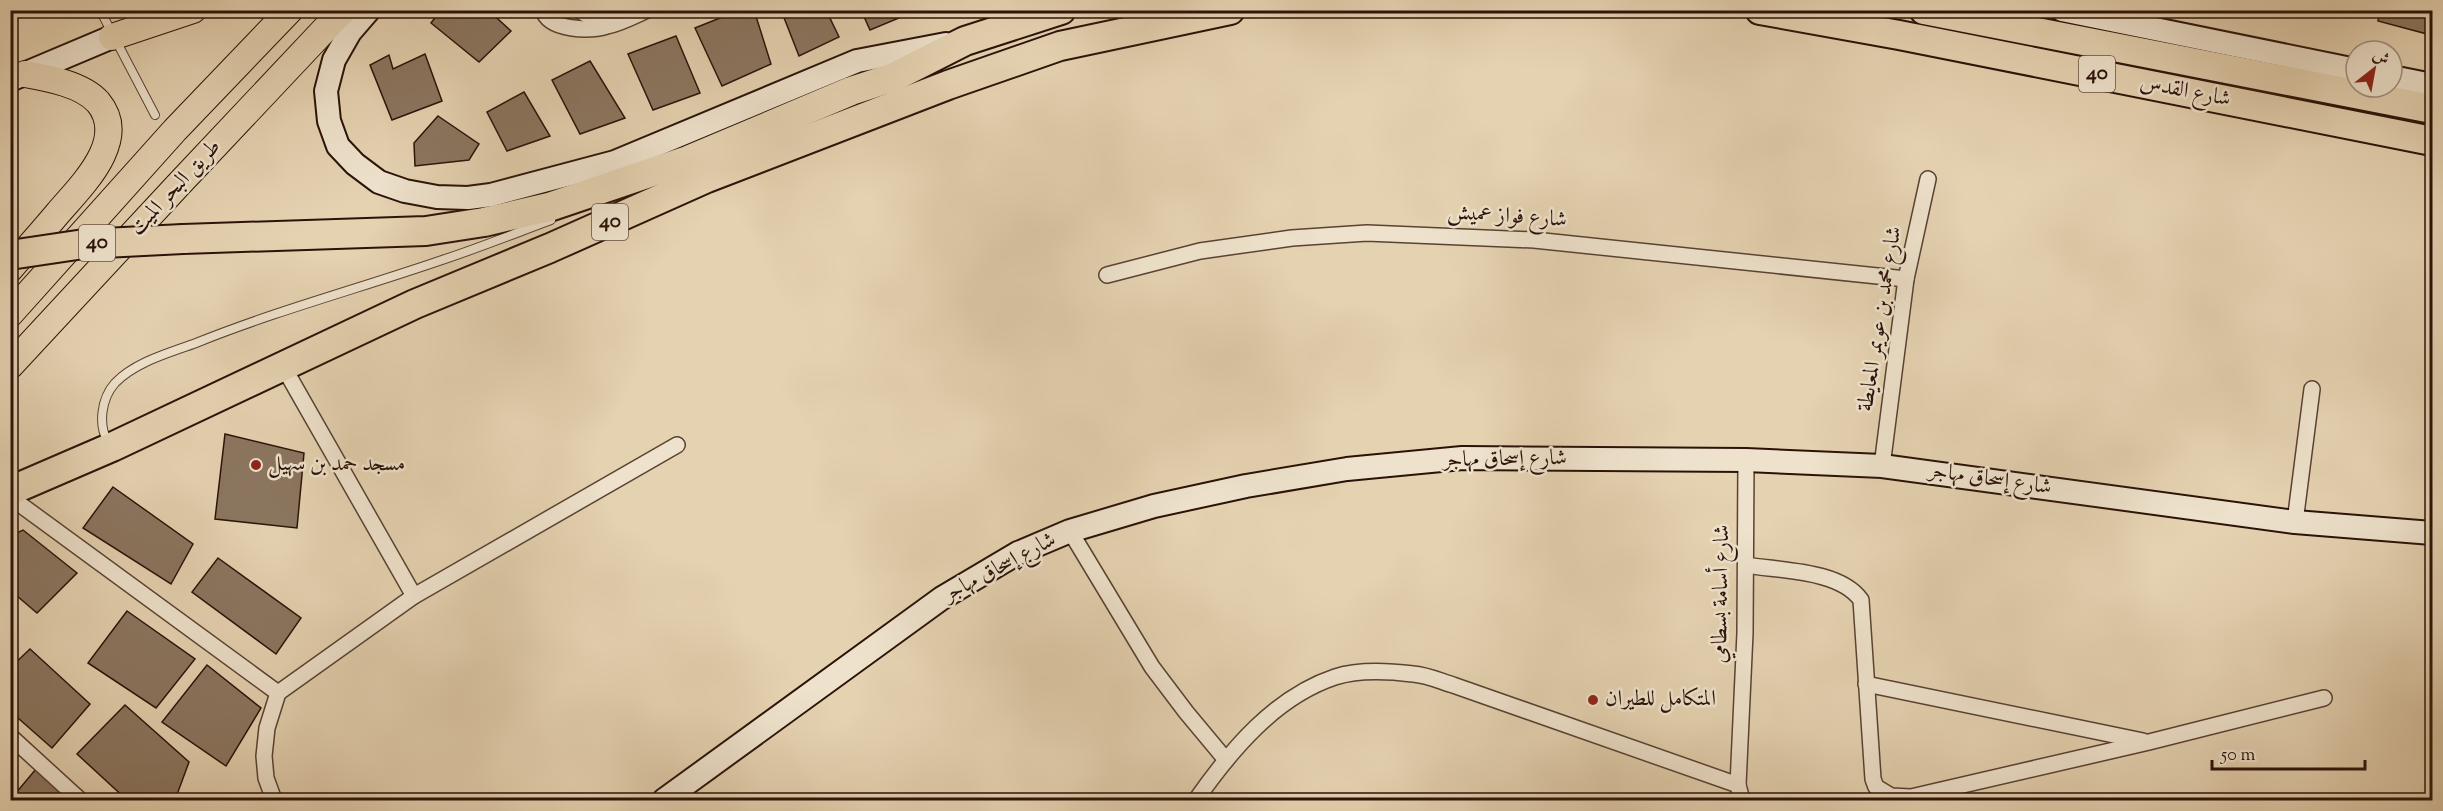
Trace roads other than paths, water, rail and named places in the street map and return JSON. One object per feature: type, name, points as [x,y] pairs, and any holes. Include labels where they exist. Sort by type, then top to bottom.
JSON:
[{"type":"highway","name":"40","points":[[10,255],[84,244],[426,231],[484,222],[549,207],[688,160],[851,91],[894,77],[965,41],[1061,10]]},
{"type":"highway","name":"40","points":[[10,491],[112,447],[415,304],[550,249],[707,178],[948,85],[1060,46],[1230,10]]},
{"type":"highway","name":"شارع القدس","points":[[1760,10],[1899,35],[2433,141]]},
{"type":"highway","name":"شارع القدس","points":[[1924,10],[2433,110]]},
{"type":"main road","points":[[112,37],[193,10]]},
{"type":"main road","points":[[10,314],[175,130],[290,10]]},
{"type":"main road","name":"طريق البحر الميت","points":[[10,366],[343,10]]},
{"type":"main road","points":[[10,269],[97,167],[108,135],[105,117],[98,102],[69,85],[18,77]]},
{"type":"main road","points":[[175,130],[179,184]]},
{"type":"street","points":[[369,10],[350,32],[334,60],[326,91],[332,129],[338,146],[355,164],[380,182],[405,191],[437,197],[468,198],[491,195],[615,162],[857,61],[965,41]]},
{"type":"street","points":[[543,10],[546,18],[557,26],[606,27],[647,10]]},
{"type":"street","points":[[579,10],[606,27]]},
{"type":"street","points":[[2062,10],[2344,68]]},
{"type":"street","points":[[18,77],[112,37]]},
{"type":"street","points":[[2404,79],[2433,85]]},
{"type":"street","name":"شارع محمد بن عويمر المعايطة","points":[[1882,466],[1906,279],[1928,179]]},
{"type":"street","name":"شارع فواز عميش","points":[[1107,275],[1200,251],[1292,238],[1367,233],[1534,240],[1906,279]]},
{"type":"street","points":[[283,366],[414,597]]},
{"type":"street","points":[[2295,522],[2312,389]]},
{"type":"street","points":[[274,801],[266,778],[264,756],[267,728],[278,693],[414,597],[677,445]]},
{"type":"street","name":"شارع إسحاق مهاجر","points":[[663,801],[942,598],[1018,553],[1070,531],[1154,506],[1246,486],[1347,469],[1462,458],[1746,460],[1882,466],[2295,522],[2433,533]]},
{"type":"street","name":"شارع أسامة بسطامي","points":[[1742,801],[1738,785],[1746,565],[1746,460]]},
{"type":"street","points":[[10,497],[278,693]]},
{"type":"street","points":[[1070,531],[1152,667],[1185,712],[1226,760]]},
{"type":"street","points":[[1746,565],[1830,578],[1855,591],[1861,600],[1873,779],[1876,787],[1884,793],[1901,798],[2149,742],[2324,698]]},
{"type":"street","points":[[1196,801],[1226,760],[1262,721],[1303,690],[1337,676],[1375,671],[1416,674],[1453,685],[1738,785]]},
{"type":"street","points":[[1866,684],[2149,742]]},
{"type":"street","points":[[10,736],[80,801]]},
{"type":"lane","points":[[99,10],[154,115]]},
{"type":"lane","points":[[610,196],[644,175]]},
{"type":"lane","points":[[112,447],[102,433],[102,407],[114,384],[135,369],[238,326],[443,260],[562,215]]},
{"type":"place","name":"مسجد حمد بن سهيل","points":[[256,465]]},
{"type":"place","name":"المتكامل للطيران","points":[[1593,700]]}]
